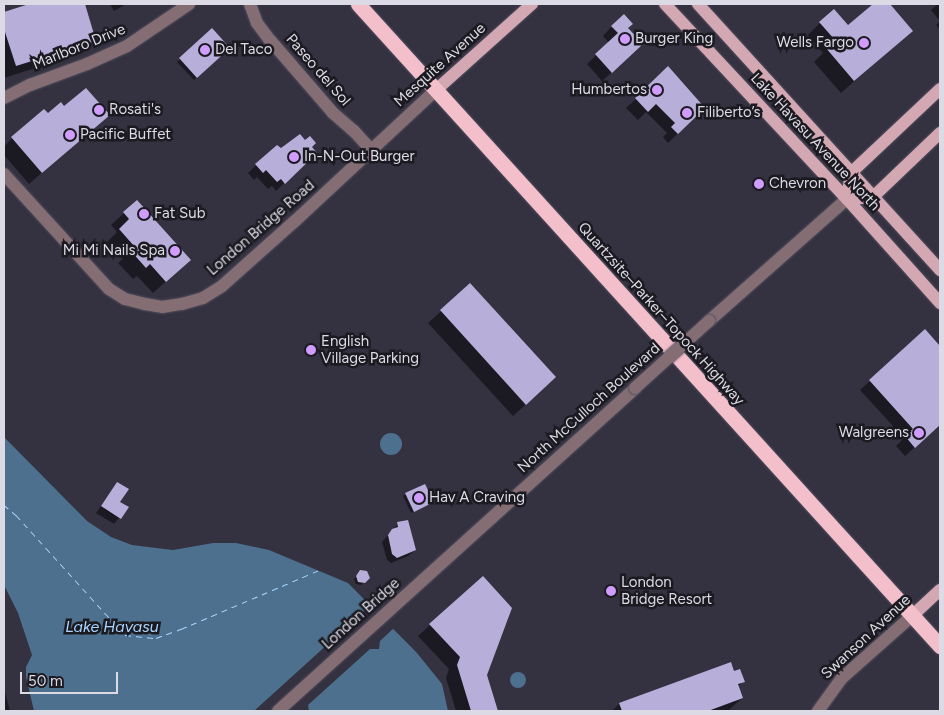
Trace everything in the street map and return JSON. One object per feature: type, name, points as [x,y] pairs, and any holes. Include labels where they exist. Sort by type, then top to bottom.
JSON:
[{"type":"highway","name":"Quartzsite–Parker–Topock Highway","points":[[358,4],[940,646]]},
{"type":"main road","name":"Mesquite Avenue","points":[[436,90],[532,4]]},
{"type":"main road","name":"Lake Havasu Avenue North","points":[[665,4],[847,199],[940,303]]},
{"type":"main road","name":"Lake Havasu Avenue North","points":[[698,4],[940,270]]},
{"type":"main road","points":[[940,89],[851,173],[847,199],[873,197],[940,133]]},
{"type":"main road","name":"Swanson Avenue","points":[[913,615],[940,590]]},
{"type":"street","name":"Marlboro Drive","points":[[4,98],[30,84],[87,64],[126,46],[189,4]]},
{"type":"street","name":"Paseo del Sol","points":[[250,4],[257,23],[270,40],[333,113],[354,131],[372,151]]},
{"type":"street","name":"Mesquite Avenue","points":[[372,151],[436,90]]},
{"type":"street","name":"London Bridge Road","points":[[4,174],[109,289],[125,299],[162,307],[203,298],[222,286],[372,151]]},
{"type":"street","name":"North McCulloch Boulevard","points":[[465,542],[847,199]]},
{"type":"street","name":"London Bridge","points":[[278,711],[465,542]]},
{"type":"street","name":"Swanson Avenue","points":[[818,711],[842,678],[913,615]]},
{"type":"water","points":[[391,433],[399,436],[402,444],[399,452],[391,455],[383,452],[380,444],[383,436]]},
{"type":"water","name":"Lake Havasu","points":[[4,437],[87,521],[111,537],[132,545],[173,550],[213,543],[236,543],[269,550],[348,583],[417,653],[442,684],[448,711],[34,711],[26,677],[26,667],[32,655],[18,613],[4,585]]},
{"type":"water","points":[[515,672],[521,672],[526,677],[524,686],[515,688],[510,683],[510,677]]},
{"type":"pier","points":[[372,604],[395,627],[380,641],[379,649],[370,649],[308,705],[309,711],[254,711]]},
{"type":"building","points":[[29,4],[85,4],[96,41],[16,66],[4,29],[4,12]]},
{"type":"building","points":[[873,4],[890,4],[913,31],[854,81],[826,48],[835,40],[819,22],[834,9],[848,25]]},
{"type":"building","name":"Burger King","points":[[624,14],[633,24],[628,28],[643,44],[612,73],[595,54],[618,33],[611,26]]},
{"type":"building","points":[[212,28],[230,48],[197,78],[179,58]]},
{"type":"building","points":[[668,66],[705,108],[678,134],[671,127],[675,123],[656,104],[648,112],[635,98]]},
{"type":"building","points":[[86,88],[110,115],[42,173],[11,137],[44,109],[48,113],[61,102],[64,106]]},
{"type":"building","name":"In-N-Out Burger","points":[[300,134],[305,140],[310,136],[316,143],[312,147],[317,153],[285,184],[281,179],[277,182],[266,170],[263,173],[255,164],[277,145],[281,148]]},
{"type":"building","points":[[137,200],[191,260],[166,282],[150,264],[146,268],[130,250],[134,246],[119,229],[129,219],[123,212]]},
{"type":"building","points":[[470,283],[556,377],[526,405],[440,310]]},
{"type":"building","name":"Walgreens","points":[[925,329],[940,346],[940,425],[915,448],[905,436],[913,429],[869,380]]},
{"type":"building","points":[[117,482],[129,489],[120,502],[129,507],[121,519],[101,506]]},
{"type":"building","name":"Hav A Craving","points":[[425,484],[434,502],[414,512],[405,493]]},
{"type":"building","points":[[408,520],[416,550],[397,558],[392,554],[388,535],[392,529],[398,527],[397,522]]},
{"type":"building","points":[[360,570],[367,571],[370,578],[365,583],[358,582],[356,576]]},
{"type":"building","points":[[483,576],[512,608],[487,675],[498,711],[471,711],[457,665],[460,657],[429,624]]},
{"type":"building","points":[[731,662],[734,671],[740,669],[745,682],[738,684],[743,698],[708,711],[622,711],[619,703]]},
{"type":"ferry route","points":[[4,505],[16,515],[125,635],[156,638],[319,570]]},
{"type":"place","name":"Burger King","points":[[625,39]]},
{"type":"place","name":"Wells Fargo","points":[[864,43]]},
{"type":"place","name":"Del Taco","points":[[205,50]]},
{"type":"place","name":"Humbertos","points":[[657,90]]},
{"type":"place","name":"Rosati's","points":[[99,110]]},
{"type":"place","name":"Filiberto’s","points":[[687,113]]},
{"type":"place","name":"Pacific Buffet","points":[[70,135]]},
{"type":"place","name":"In-N-Out Burger","points":[[294,157]]},
{"type":"place","name":"Chevron","points":[[759,184]]},
{"type":"place","name":"Fat Sub","points":[[144,214]]},
{"type":"place","name":"Mi Mi Nails Spa","points":[[175,251]]},
{"type":"place","name":"English Village Parking","points":[[311,350]]},
{"type":"place","name":"Walgreens","points":[[919,433]]},
{"type":"place","name":"Hav A Craving","points":[[419,498]]},
{"type":"place","name":"London Bridge Resort","points":[[611,591]]}]
